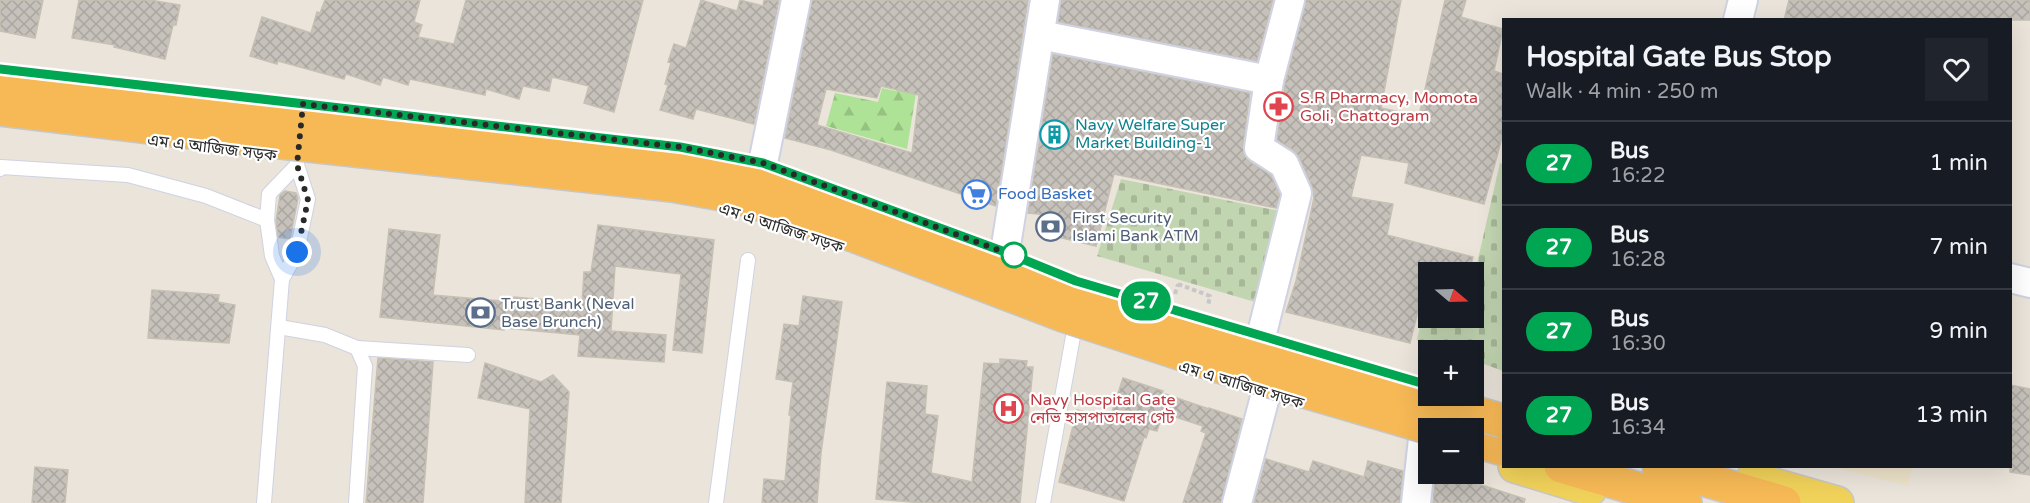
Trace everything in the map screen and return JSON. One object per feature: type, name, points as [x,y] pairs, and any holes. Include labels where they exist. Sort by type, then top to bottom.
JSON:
[{"type":"highway","points":[[0,84],[616,153],[677,161],[745,174],[865,214],[1073,293],[1502,421]]},
{"type":"highway","points":[[0,109],[672,185],[739,197],[853,235],[1063,315],[1418,433]]},
{"type":"highway","points":[[1484,443],[1502,449]]},
{"type":"highway","points":[[1569,468],[1685,503]]},
{"type":"highway","points":[[1666,468],[1784,503]]},
{"type":"main road","points":[[0,69],[680,147],[763,163],[1005,252],[1076,281],[1418,382]]},
{"type":"main road","name":"এম এ আজিজ সড়ক","points":[[0,123],[297,162],[671,198],[734,210],[1119,348],[1266,393],[1418,433]]},
{"type":"main road","points":[[1484,401],[1502,406]]},
{"type":"main road","points":[[1484,457],[1502,463]]},
{"type":"main road","points":[[1521,468],[1635,503]]},
{"type":"main road","points":[[1719,468],[1837,503]]},
{"type":"street","points":[[763,163],[796,0]]},
{"type":"street","points":[[1005,252],[1045,0]]},
{"type":"street","points":[[1261,337],[1297,193],[1284,164],[1259,147],[1269,80],[1290,0]]},
{"type":"street","points":[[1738,18],[1743,0]]},
{"type":"street","points":[[1040,35],[1269,80]]},
{"type":"street","points":[[2012,278],[2030,283]]},
{"type":"street","points":[[1237,503],[1266,393]]},
{"type":"street","points":[[1416,503],[1419,484]]},
{"type":"lane","points":[[264,503],[282,279],[297,252],[308,200],[297,162],[303,104]]},
{"type":"lane","points":[[282,279],[272,256],[267,220],[269,194],[297,162]]},
{"type":"lane","points":[[0,169],[1,167],[27,168],[128,175],[206,196],[267,220]]},
{"type":"lane","points":[[716,503],[748,260]]},
{"type":"lane","points":[[279,327],[325,335],[357,348],[468,355]]},
{"type":"lane","points":[[1043,503],[1074,331]]},
{"type":"lane","points":[[356,503],[365,366],[357,348]]},
{"type":"path","points":[[1178,284],[1210,296]]},
{"type":"shaded area","points":[[1837,468],[1912,468],[1908,486]]},
{"type":"green space","points":[[899,77],[918,81],[907,149],[826,126],[835,93],[878,102],[882,88],[896,91]]},
{"type":"green space","points":[[1500,163],[1502,164],[1502,371],[1484,364],[1484,340],[1417,340],[1420,328],[1484,328],[1484,262],[1477,262]]},
{"type":"green space","points":[[1121,179],[1285,212],[1262,304],[1097,256]]},
{"type":"building","points":[[0,0],[43,0],[35,38],[0,31]]},
{"type":"building","points":[[79,0],[150,0],[180,5],[165,59],[114,47],[115,45],[72,38]]},
{"type":"building","points":[[325,0],[420,0],[414,22],[422,25],[418,37],[454,44],[466,0],[643,0],[614,112],[584,103],[589,86],[552,77],[549,91],[523,86],[519,99],[486,89],[485,95],[410,79],[408,85],[383,77],[380,85],[346,74],[344,79],[250,56],[262,17],[311,33],[317,12],[320,13]]},
{"type":"building","points":[[701,0],[737,11],[740,0],[763,6],[764,0],[779,0],[754,124],[696,109],[693,119],[660,110],[668,85],[665,84],[671,63],[668,62],[674,44],[686,48]]},
{"type":"building","points":[[812,0],[1028,0],[996,206],[831,150],[785,138]],"holes":[[[881,86],[919,95],[912,153],[817,125],[826,89],[877,98]]]},
{"type":"building","points":[[1061,0],[1273,0],[1257,61],[1058,22]]},
{"type":"building","points":[[1306,0],[1401,0],[1381,108],[1419,116],[1445,0],[1466,0],[1461,17],[1502,29],[1494,71],[1502,74],[1502,138],[1484,204],[1405,183],[1409,163],[1361,155],[1351,197],[1393,204],[1387,235],[1473,257],[1472,262],[1418,262],[1418,311],[1410,343],[1286,312],[1296,281],[1314,198],[1312,186],[1299,157],[1293,150],[1277,140],[1285,83]]},
{"type":"building","points":[[1789,0],[2030,0],[2030,20],[2012,20],[2012,18],[1784,18]]},
{"type":"building","points":[[1053,54],[1250,93],[1244,154],[1250,162],[1271,175],[1280,195],[1276,208],[1114,174],[1096,246],[1045,234],[1048,215],[1028,213]]},
{"type":"building","points":[[285,191],[296,193],[298,198],[290,239],[278,237],[276,221],[280,195]]},
{"type":"building","points":[[598,225],[714,240],[702,353],[673,350],[681,274],[615,266],[611,331],[666,335],[664,362],[578,356],[580,335],[504,328],[504,330],[380,317],[389,229],[440,235],[433,295],[513,302],[514,297],[582,303],[584,272],[591,272]]},
{"type":"building","points":[[152,290],[219,295],[218,302],[235,305],[229,343],[148,338]]},
{"type":"building","points":[[803,296],[842,302],[821,453],[817,503],[762,503],[764,479],[785,481],[793,382],[776,379],[784,324],[799,326]]},
{"type":"building","points":[[378,358],[433,362],[423,503],[366,503]]},
{"type":"building","points":[[1000,359],[1027,361],[1026,367],[1033,367],[1020,503],[922,503],[876,499],[887,382],[927,386],[925,414],[938,416],[931,473],[972,482],[984,363],[1000,364]]},
{"type":"building","points":[[485,363],[541,382],[553,375],[569,392],[561,503],[525,503],[530,409],[478,398]]},
{"type":"building","points":[[1123,378],[1242,419],[1221,503],[1183,503],[1206,433],[1201,431],[1203,426],[1163,413],[1157,431],[1149,429],[1146,438],[1144,437],[1124,501],[1059,482],[1077,410],[1110,418]]},
{"type":"building","points":[[2012,385],[2030,389],[2030,475],[2010,472],[2012,468]]},
{"type":"building","points":[[1266,459],[1309,472],[1313,461],[1364,477],[1368,461],[1403,471],[1400,503],[1254,503]]},
{"type":"building","points":[[35,467],[68,470],[65,503],[32,503]]},
{"type":"building","points":[[1435,484],[1479,484],[1525,499],[1524,503],[1433,503]]},
{"type":"bus line","name":"27","points":[[0,69],[680,147],[763,163],[1005,252],[1076,281],[1418,382]]},
{"type":"place","name":"S.R Pharmacy, Momota Goli, Chattogram","points":[[1279,107]]},
{"type":"place","name":"Navy Welfare Super Market Building-1","points":[[1054,134]]},
{"type":"place","name":"Food Basket","points":[[977,194]]},
{"type":"place","name":"First Security Islami Bank ATM","points":[[1051,227]]},
{"type":"place","name":"Trust Bank (Neval Base Brunch)","points":[[480,313]]},
{"type":"place","name":"Navy Hospital Gate নেভি হাসপাতালের গেট","points":[[1009,409]]},
{"type":"route","points":[[297,252],[308,200],[297,165],[303,104],[680,147],[763,163],[1023,259],[1014,255]]}]
